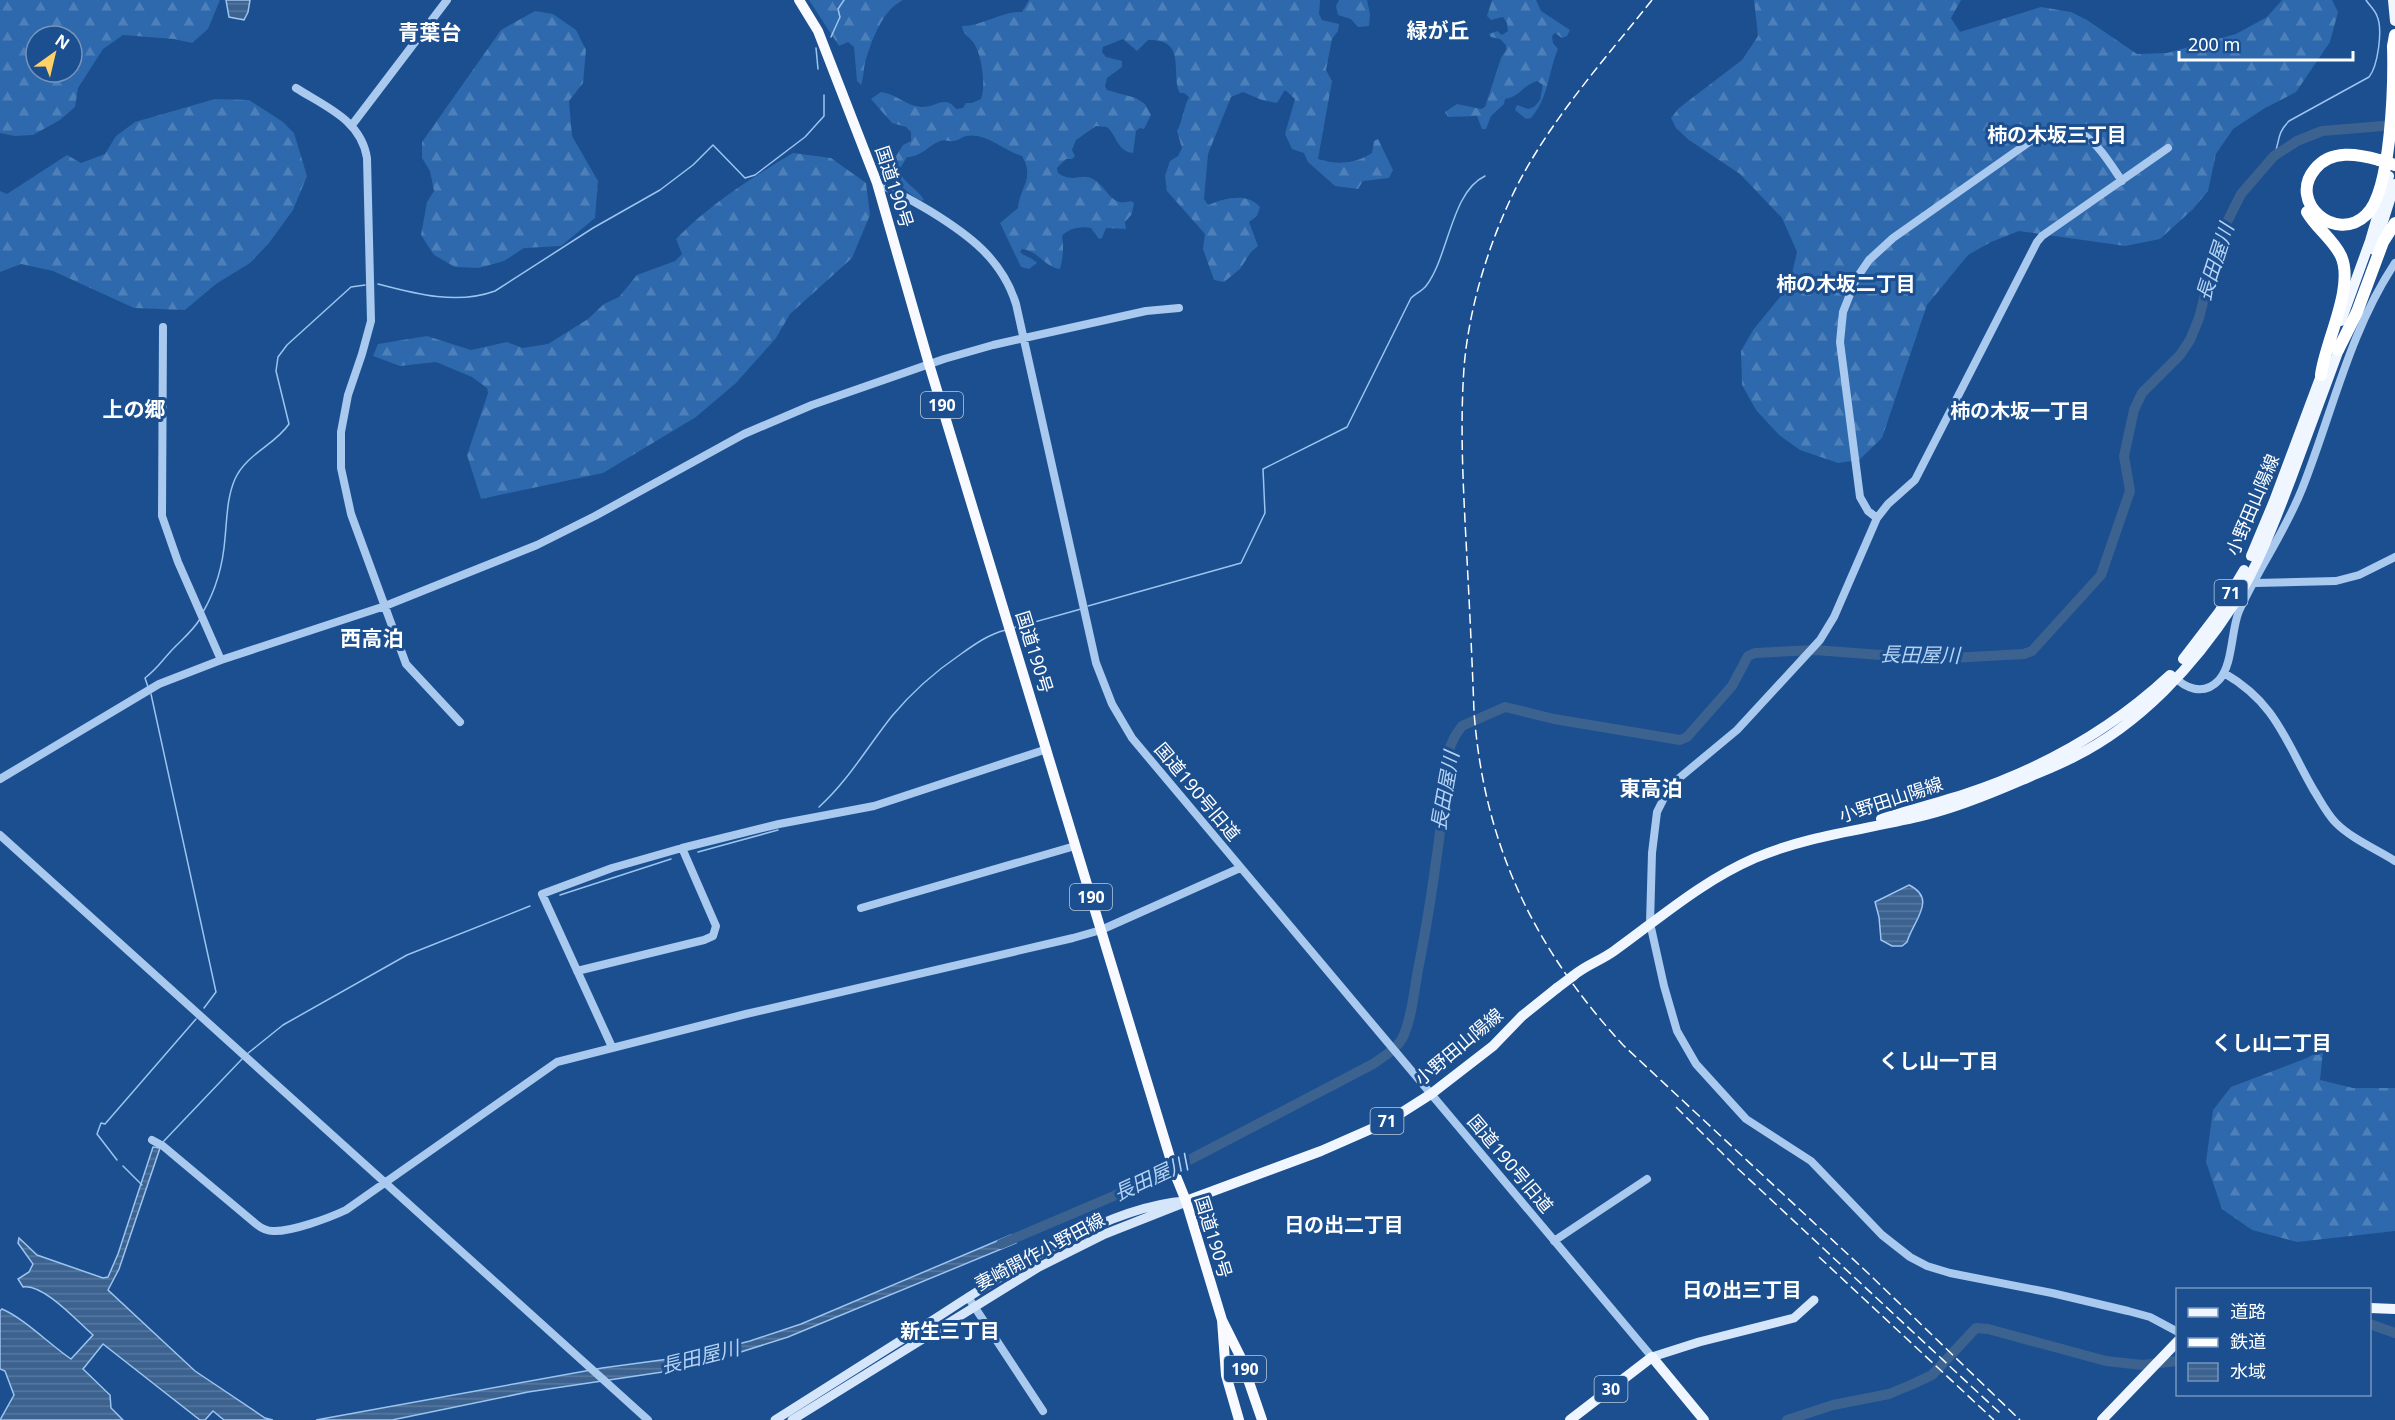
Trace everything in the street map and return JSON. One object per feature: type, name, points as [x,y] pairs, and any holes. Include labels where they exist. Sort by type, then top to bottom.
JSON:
[{"type":"highway","name":"国道190号","points":[[799,0],[818,31],[877,183],[929,364],[1175,1174],[1186,1201],[1222,1320],[1231,1334],[1250,1380],[1262,1420]]},
{"type":"highway","points":[[2395,35],[2393,113],[2382,178],[2374,204],[2367,215],[2346,225],[2331,224],[2313,210],[2308,198],[2307,185],[2311,174],[2320,164],[2334,156],[2342,155],[2359,155],[2379,157],[2395,159]]},
{"type":"highway","points":[[2321,375],[2323,357],[2343,292],[2345,271],[2337,249],[2304,207],[2301,190],[2303,178],[2315,160],[2335,150],[2358,150],[2395,165]]},
{"type":"highway","points":[[2338,350],[2357,312],[2383,242],[2395,223]]},
{"type":"highway","name":"国道190号","points":[[1222,1320],[1222,1341],[1229,1388],[1239,1420]]},
{"type":"highway","points":[[1229,1388],[1233,1380],[1238,1377],[1250,1380]]},
{"type":"main road","points":[[2393,0],[2395,21]]},
{"type":"main road","name":"小野田山陽線","points":[[2174,676],[2219,612],[2247,566],[2274,501],[2377,221],[2388,182],[2395,140]]},
{"type":"main road","name":"小野田山陽線","points":[[1186,1201],[1357,1136],[1387,1122],[1431,1094],[1493,1046],[1522,1016],[1586,965],[1611,953],[1704,884],[1731,869],[1788,847],[1830,837],[1966,794],[2044,762],[2126,714],[2174,676],[2235,603],[2256,562],[2282,503],[2384,223],[2395,184]]},
{"type":"main road","name":"妻崎開作小野田線","points":[[775,1420],[968,1297],[1044,1252],[1098,1226],[1166,1202],[1186,1201]]},
{"type":"main road","name":"妻崎開作小野田線","points":[[792,1420],[974,1306],[1069,1251],[1186,1201]]},
{"type":"main road","points":[[1704,1420],[1652,1357],[1699,1342],[1794,1318],[1814,1300]]},
{"type":"main road","points":[[2371,1308],[2395,1309]]},
{"type":"main road","points":[[2102,1420],[2176,1343]]},
{"type":"main road","name":"30","points":[[1570,1420],[1652,1357]]},
{"type":"street","points":[[352,125],[447,0]]},
{"type":"street","points":[[296,88],[344,117],[362,137],[367,158],[372,305],[367,337],[343,412],[340,432],[341,468],[351,514],[406,664],[460,722]]},
{"type":"street","points":[[1877,518],[1868,511],[1860,497],[1840,342],[1846,301],[1861,270],[1893,238],[2035,138],[2050,130],[2067,129],[2086,135],[2097,146],[2122,181]]},
{"type":"street","points":[[2168,148],[2042,236],[2037,242],[1914,480],[1888,504],[1877,518],[1828,628],[1808,654],[1737,730],[1678,779],[1661,802],[1653,833],[1650,924],[1673,1019],[1682,1042],[1696,1064],[1746,1119],[1810,1161],[1898,1249],[1919,1262],[1950,1273],[2128,1311],[2150,1317],[2176,1331]]},
{"type":"street","name":"国道190号旧道","points":[[877,183],[899,192],[960,230],[982,248],[1006,278],[1013,296],[1023,338],[1096,663],[1118,717],[1138,747],[1652,1357]]},
{"type":"street","points":[[2174,676],[2184,686],[2202,688],[2214,684],[2224,673],[2237,616],[2300,493],[2365,315],[2395,263]]},
{"type":"street","points":[[0,779],[131,699],[168,680],[221,660],[385,606],[537,545],[776,419],[929,364],[1023,338],[1146,311],[1179,308]]},
{"type":"street","points":[[163,327],[162,516],[178,562],[221,660]]},
{"type":"street","points":[[2255,583],[2349,579],[2395,557]]},
{"type":"street","points":[[2224,673],[2254,694],[2270,711],[2308,781],[2335,822],[2345,831],[2395,861]]},
{"type":"street","points":[[612,1047],[542,894],[612,868],[682,848],[779,824],[874,806],[1047,749]]},
{"type":"street","points":[[0,835],[648,1420]]},
{"type":"street","points":[[861,908],[1075,846]]},
{"type":"street","points":[[577,971],[713,936],[716,926],[682,848]]},
{"type":"street","points":[[158,1142],[256,1224],[273,1232],[336,1215],[546,1068],[573,1056],[1101,930],[1240,868]]},
{"type":"street","points":[[1554,1241],[1647,1179]]},
{"type":"street","points":[[968,1297],[1043,1411]]},
{"type":"green space","points":[[0,0],[220,0],[208,29],[192,43],[174,39],[123,35],[103,49],[84,79],[84,24],[24,24],[24,84],[81,84],[75,107],[60,120],[33,135],[15,136],[0,133]]},
{"type":"green space","points":[[809,0],[903,0],[889,11],[878,27],[867,55],[861,85],[857,81],[854,47],[848,42],[839,46]]},
{"type":"green space","points":[[1029,0],[1320,0],[1319,14],[1322,20],[1339,24],[1338,31],[1332,39],[1326,70],[1332,81],[1318,159],[1339,163],[1359,159],[1372,153],[1374,141],[1378,139],[1393,170],[1389,178],[1363,181],[1358,189],[1335,186],[1308,162],[1304,153],[1292,149],[1285,134],[1295,99],[1285,90],[1277,103],[1243,92],[1231,97],[1208,154],[1204,199],[1208,205],[1236,198],[1255,202],[1260,207],[1257,216],[1249,222],[1258,246],[1251,252],[1240,269],[1224,282],[1214,280],[1203,249],[1205,234],[1167,191],[1165,176],[1170,161],[1178,156],[1182,148],[1177,131],[1189,97],[1180,93],[1177,85],[1173,51],[1160,41],[1148,40],[1137,51],[1123,39],[1103,47],[1102,52],[1106,57],[1122,61],[1122,67],[1107,78],[1105,86],[1107,90],[1136,98],[1145,104],[1151,115],[1144,129],[1140,128],[1136,131],[1133,153],[1120,146],[1107,127],[1096,126],[1076,140],[1072,150],[1075,156],[1072,159],[1066,159],[1057,168],[1058,173],[1069,178],[1089,177],[1093,179],[1118,202],[1131,201],[1134,203],[1132,214],[1125,222],[1126,229],[1106,228],[1102,238],[1099,239],[1091,228],[1072,229],[1062,236],[1063,252],[1060,269],[1054,268],[1028,250],[1022,249],[1020,252],[1037,263],[1029,269],[1021,267],[1000,223],[1018,208],[1027,177],[1026,164],[1022,156],[981,137],[966,136],[955,141],[940,141],[912,157],[907,157],[899,170],[904,179],[924,200],[921,201],[903,188],[893,177],[884,158],[896,156],[903,145],[911,141],[911,132],[906,127],[892,123],[871,99],[881,92],[916,106],[926,107],[944,102],[956,109],[963,108],[966,103],[981,99],[983,78],[981,62],[976,47],[962,26],[1022,12]]},
{"type":"green space","points":[[1339,0],[1367,0],[1370,14],[1369,26],[1358,27],[1351,19],[1338,15],[1336,6]]},
{"type":"green space","points":[[1492,0],[1536,0],[1541,11],[1570,30],[1567,36],[1562,38],[1555,33],[1552,36],[1553,43],[1558,49],[1545,93],[1531,118],[1526,119],[1515,110],[1517,105],[1528,109],[1534,107],[1540,100],[1543,85],[1537,81],[1505,99],[1504,104],[1491,116],[1486,129],[1482,129],[1477,116],[1448,117],[1445,112],[1457,104],[1481,109],[1485,107],[1501,58],[1506,50],[1506,45],[1500,39],[1491,37],[1489,34],[1497,31],[1502,35],[1508,31],[1503,17],[1491,20],[1487,16]]},
{"type":"green space","points":[[1754,0],[1961,0],[1951,18],[1960,32],[2041,7],[2071,12],[2087,20],[2137,54],[2167,53],[2236,34],[2267,17],[2282,0],[2332,0],[2338,12],[2330,42],[2296,92],[2265,108],[2233,129],[2216,154],[2208,191],[2193,209],[2160,239],[2125,246],[2019,231],[1991,242],[1968,255],[1927,305],[1882,438],[1859,460],[1838,463],[1800,450],[1779,435],[1756,410],[1742,385],[1741,351],[1753,330],[1789,286],[1797,252],[1782,218],[1740,174],[1689,140],[1676,128],[1671,118],[1679,108],[1742,60],[1758,36]]},
{"type":"green space","points":[[535,11],[553,14],[576,30],[586,50],[583,83],[569,101],[572,136],[598,181],[595,218],[561,246],[524,248],[504,261],[479,268],[455,267],[434,255],[421,235],[427,202],[434,191],[430,171],[422,158],[422,142],[501,30]]},
{"type":"green space","points":[[215,99],[249,100],[283,122],[294,133],[307,176],[293,210],[269,243],[250,263],[216,284],[185,310],[134,308],[53,271],[21,264],[0,272],[0,191],[7,194],[67,155],[81,163],[105,154],[116,136],[135,122]]},
{"type":"green space","points":[[793,153],[831,158],[866,183],[870,215],[852,258],[790,314],[776,338],[736,383],[696,417],[603,473],[481,499],[467,455],[488,393],[487,388],[472,377],[436,362],[400,366],[373,356],[378,344],[427,336],[471,350],[507,342],[523,348],[548,344],[588,319],[604,304],[619,297],[637,275],[675,261],[682,254],[676,239],[689,226],[732,192]]},
{"type":"green space","points":[[2319,1051],[2323,1052],[2320,1080],[2353,1088],[2395,1088],[2395,1231],[2297,1242],[2252,1230],[2222,1209],[2206,1162],[2213,1110],[2231,1087],[2307,1058]]},
{"type":"water","points":[[226,0],[250,0],[244,20],[229,17]]},
{"type":"water","points":[[1909,885],[1922,897],[1923,904],[1907,942],[1902,946],[1892,946],[1881,940],[1875,902]]},
{"type":"water","points":[[153,1147],[160,1148],[119,1269],[108,1290],[195,1371],[265,1418],[273,1420],[224,1420],[213,1411],[205,1420],[200,1420],[103,1344],[83,1369],[110,1395],[111,1408],[123,1420],[0,1420],[14,1395],[5,1371],[0,1369],[0,1311],[2,1309],[28,1325],[71,1359],[93,1335],[50,1297],[31,1287],[23,1287],[18,1279],[29,1272],[33,1264],[18,1243],[19,1238],[37,1255],[103,1278],[108,1277],[118,1254]]},
{"type":"water","points":[[1011,1235],[1016,1243],[788,1337],[709,1362],[676,1370],[528,1392],[392,1420],[316,1420],[602,1368],[691,1356],[750,1341],[801,1324]]},
{"type":"waterway","points":[[831,37],[840,17],[838,9],[844,0]]},
{"type":"waterway","points":[[2274,156],[2280,134],[2289,121],[2369,77],[2372,72],[2377,56],[2380,29],[2376,14],[2366,0]]},
{"type":"waterway","points":[[816,48],[818,69]]},
{"type":"waterway","points":[[378,284],[451,298],[495,291],[593,228],[660,190],[693,165],[713,145],[745,178],[755,175],[805,137],[824,116],[824,95]]},
{"type":"waterway","name":"長田屋川","points":[[1001,1244],[1149,1181],[1373,1064],[1397,1045],[1409,1021],[1437,859],[1450,747],[1462,726],[1505,707],[1554,719],[1680,740],[1687,737],[1732,686],[1748,656],[1755,653],[1815,650],[1933,659],[2024,654],[2032,651],[2101,575],[2130,491],[2124,456],[2134,410],[2142,393],[2180,355],[2190,340],[2199,318],[2220,236],[2241,194],[2274,156],[2297,141],[2322,131],[2383,126]]},
{"type":"waterway","points":[[1088,606],[1241,563],[1265,513],[1263,469],[1347,427],[1411,298],[1424,288],[1434,273],[1457,210],[1474,184],[1485,176]]},
{"type":"waterway","points":[[203,612],[216,585],[221,567],[229,500],[235,479],[246,463],[289,424],[276,371],[278,357],[287,345],[351,287],[365,285]]},
{"type":"waterway","points":[[1013,628],[1081,609]]},
{"type":"waterway","points":[[148,687],[145,678],[200,619]]},
{"type":"waterway","points":[[819,807],[839,786],[892,716],[916,690],[942,667],[988,637],[1006,630]]},
{"type":"waterway","points":[[151,694],[216,992],[204,1008]]},
{"type":"waterway","points":[[698,852],[778,830]]},
{"type":"waterway","points":[[560,895],[671,859]]},
{"type":"waterway","points":[[247,1054],[283,1025],[407,955],[530,906]]},
{"type":"waterway","points":[[117,1160],[97,1134],[101,1123],[105,1124],[196,1019]]},
{"type":"waterway","points":[[162,1143],[242,1059]]},
{"type":"waterway","points":[[123,1166],[142,1185]]},
{"type":"waterway","points":[[2371,1324],[2395,1333]]},
{"type":"waterway","points":[[1787,1420],[1833,1405],[1889,1394],[1932,1375],[1976,1328],[1988,1329],[2106,1361],[2142,1365],[2176,1361]]},
{"type":"railway","points":[[1652,0],[1569,104],[1525,171],[1493,241],[1471,318],[1464,368],[1463,476],[1474,712],[1489,806],[1502,850],[1539,932],[1591,1008],[1623,1045],[1869,1274],[2020,1420]]},
{"type":"railway","points":[[1676,1107],[1736,1167],[2001,1414]]},
{"type":"railway","points":[[1819,1257],[1994,1420]]},
{"type":"district","name":"緑が丘","points":[[1438,31]]},
{"type":"district","name":"青葉台","points":[[430,33]]},
{"type":"district","name":"柿の木坂三丁目","points":[[2057,135]]},
{"type":"district","name":"柿の木坂二丁目","points":[[1846,284]]},
{"type":"district","name":"上の郷","points":[[134,410]]},
{"type":"district","name":"柿の木坂一丁目","points":[[2020,411]]},
{"type":"district","name":"西高泊","points":[[372,639]]},
{"type":"district","name":"東高泊","points":[[1651,789]]},
{"type":"district","name":"くし山二丁目","points":[[2272,1043]]},
{"type":"district","name":"くし山一丁目","points":[[1939,1061]]},
{"type":"district","name":"日の出二丁目","points":[[1344,1225]]},
{"type":"district","name":"日の出三丁目","points":[[1742,1290]]},
{"type":"district","name":"新生三丁目","points":[[950,1331]]}]
